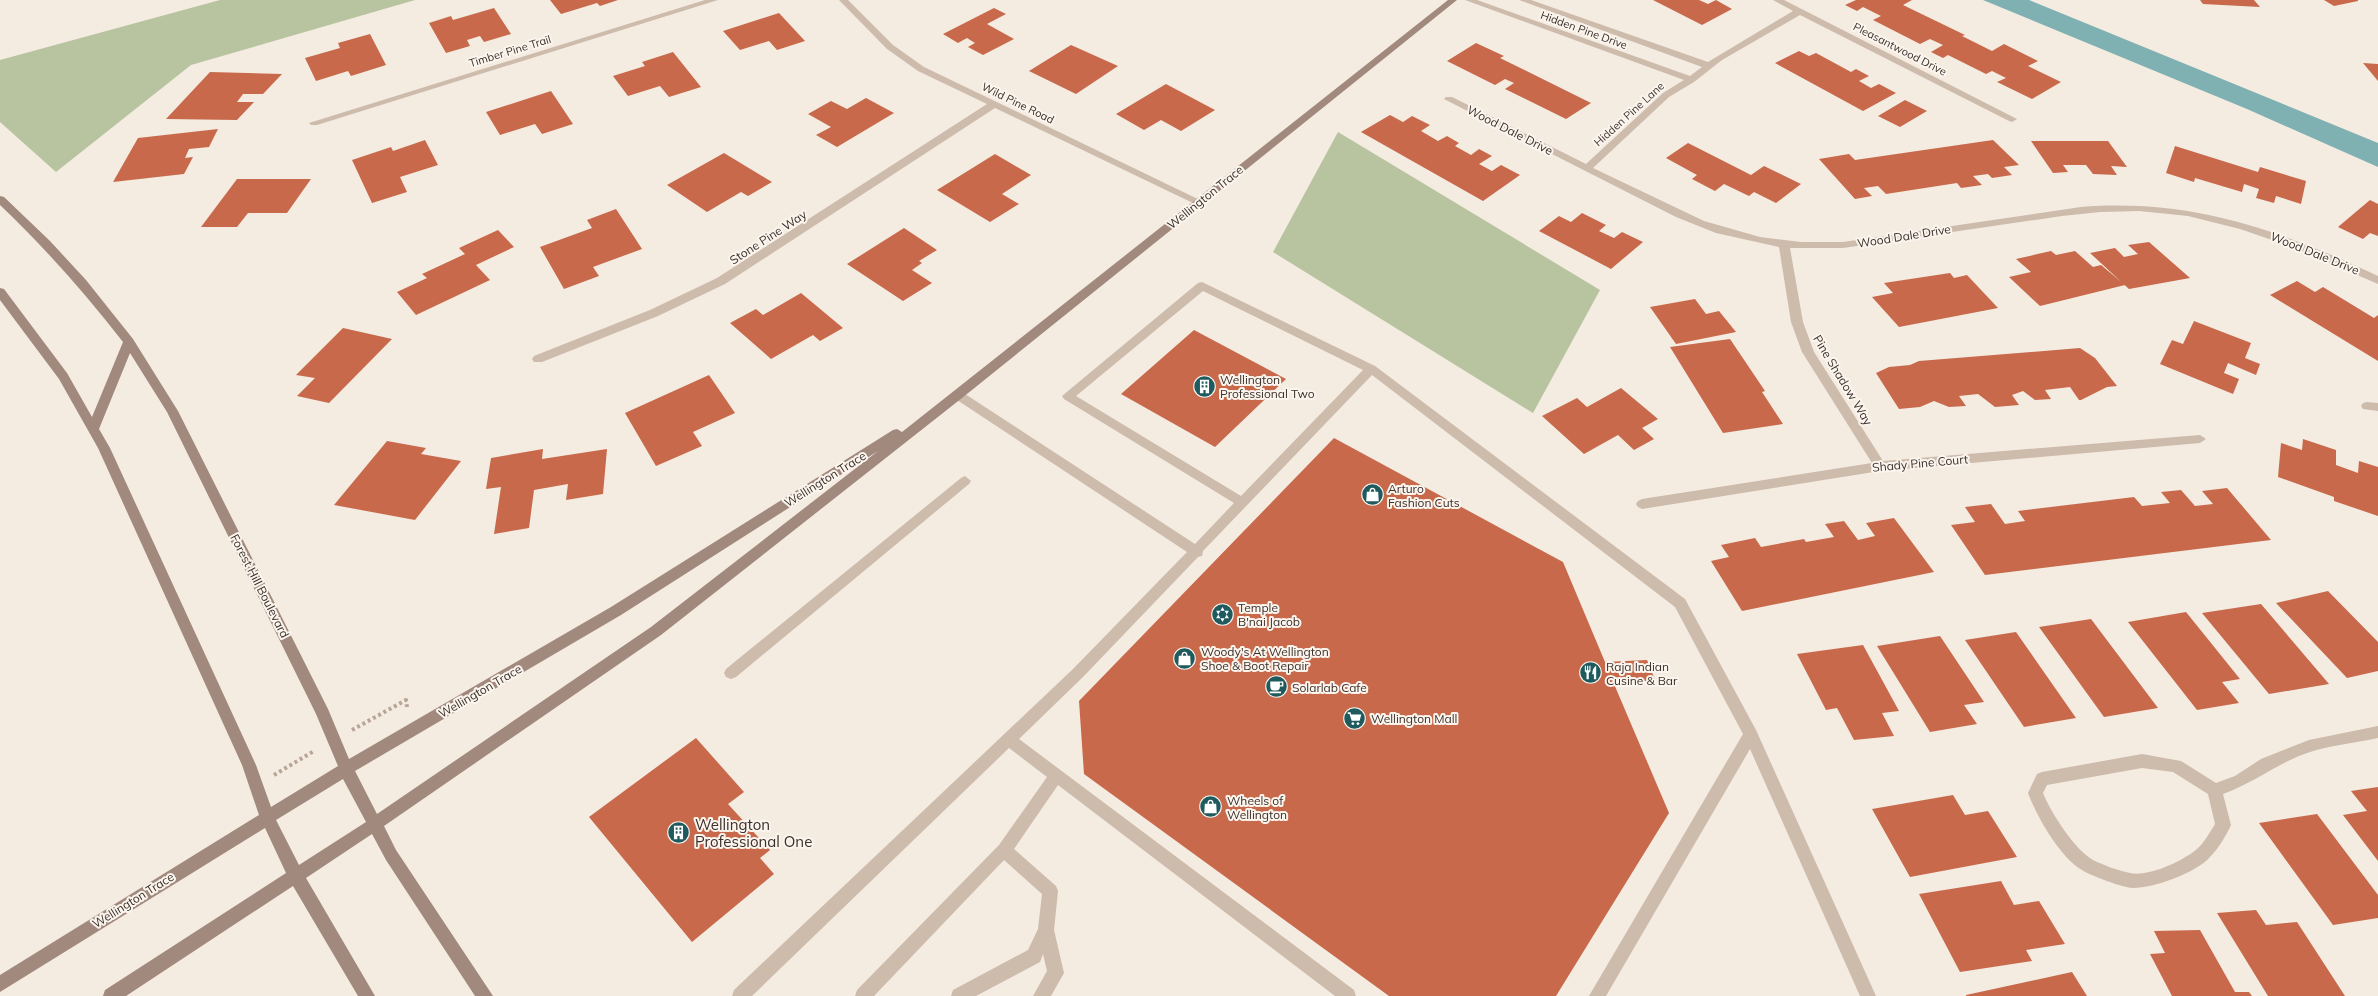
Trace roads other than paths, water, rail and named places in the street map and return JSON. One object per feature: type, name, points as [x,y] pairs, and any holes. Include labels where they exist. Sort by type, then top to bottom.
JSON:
[{"type":"street","name":"Timber Pine Trail","points":[[314,123],[714,0]]},
{"type":"street","name":"Wild Pine Road","points":[[843,0],[890,47],[910,62],[1199,202]]},
{"type":"street","name":"Wellington Trace","points":[[111,996],[375,824],[656,631],[958,394],[1453,0]]},
{"type":"street","name":"Hidden Pine Drive","points":[[1469,0],[1691,80]]},
{"type":"street","name":"Hidden Pine Drive","points":[[1523,0],[1709,66]]},
{"type":"street","name":"Pleasantwood Drive","points":[[1777,0],[2012,119]]},
{"type":"street","name":"Hidden Pine Lane","points":[[1587,168],[1666,95],[1691,80],[1719,58],[1800,11]]},
{"type":"street","name":"Wood Dale Drive","points":[[1448,99],[1698,224],[1737,237],[1784,245],[1843,245],[2088,208],[2150,209],[2207,217],[2280,237],[2321,253],[2378,280]]},
{"type":"street","name":"Stone Pine Way","points":[[538,359],[654,313],[721,281],[994,104]]},
{"type":"street","name":"Forest Hill Boulevard","points":[[0,200],[46,243],[82,283],[129,342],[172,411],[323,713],[346,769],[395,862],[485,996]]},
{"type":"street","name":"Pine Shadow Way","points":[[1784,245],[1797,322],[1808,352],[1880,466]]},
{"type":"street","points":[[1243,503],[1068,396],[1202,286],[1372,369],[1680,604],[1751,734],[1868,996]]},
{"type":"street","points":[[0,292],[63,376],[93,429],[249,765],[267,817],[296,876],[367,996]]},
{"type":"street","points":[[93,429],[129,342]]},
{"type":"street","points":[[745,994],[1010,740],[1197,552],[1372,369]]},
{"type":"street","name":"Wellington Trace","points":[[0,984],[346,769],[616,612],[958,394]]},
{"type":"street","points":[[958,394],[1197,552]]},
{"type":"street","name":"Shady Pine Court","points":[[1642,504],[1880,466],[2200,439]]},
{"type":"street","points":[[730,672],[965,481]]},
{"type":"street","points":[[2215,790],[2240,781],[2266,764],[2309,746],[2378,732]]},
{"type":"street","points":[[1597,996],[1751,734]]},
{"type":"street","points":[[1010,740],[1348,996]]},
{"type":"street","points":[[2142,761],[2176,766],[2215,790],[2223,825],[2204,853],[2185,866],[2154,878],[2131,882],[2087,865],[2066,844],[2044,814],[2035,793],[2042,779],[2142,761]]},
{"type":"street","points":[[863,996],[1004,850],[1057,776]]},
{"type":"street","points":[[959,996],[1034,956],[1046,930],[1050,891],[1004,850]]},
{"type":"street","points":[[1041,996],[1056,973],[1046,930]]},
{"type":"water","points":[[1983,0],[2029,0],[2378,143],[2378,167],[2247,109]]},
{"type":"place","name":"Wellington Professional Two","points":[[1204,386]]},
{"type":"place","name":"Arturo Fashion Cuts","points":[[1372,495]]},
{"type":"place","name":"Temple B'nai Jacob","points":[[1222,614]]},
{"type":"place","name":"Woody's At Wellington Shoe & Boot Repair","points":[[1185,658]]},
{"type":"place","name":"Raja Indian Cusine & Bar","points":[[1590,673]]},
{"type":"place","name":"Solarlab Cafe","points":[[1276,687]]},
{"type":"place","name":"Wellington Mall","points":[[1355,718]]},
{"type":"place","name":"Wheels of Wellington","points":[[1211,807]]},
{"type":"place","name":"Wellington Professional One","points":[[679,833]]}]
